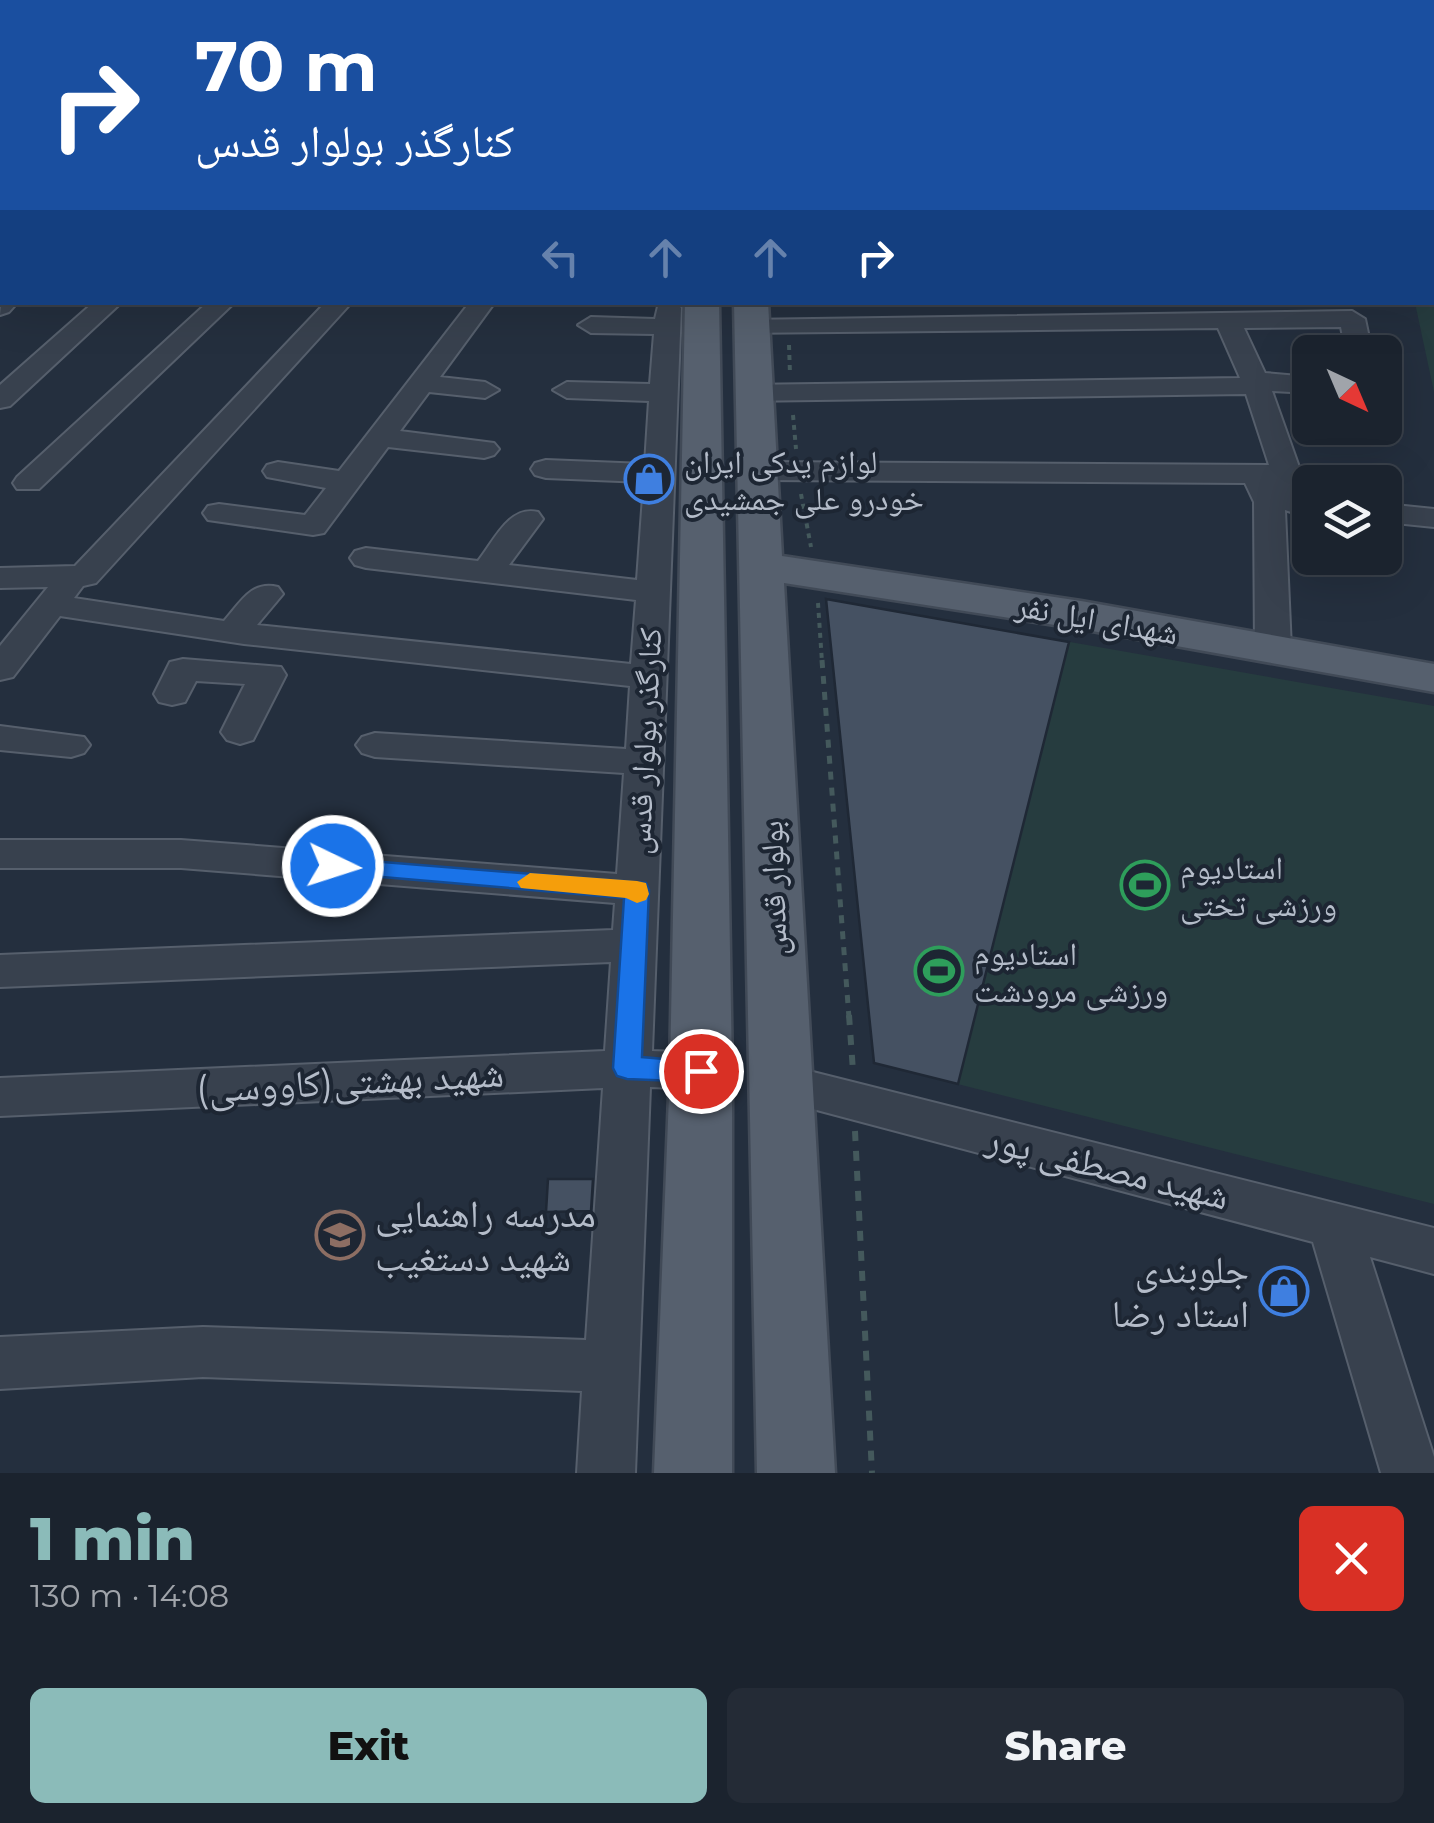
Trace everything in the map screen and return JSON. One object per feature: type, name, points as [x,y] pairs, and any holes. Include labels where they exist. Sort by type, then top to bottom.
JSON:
[{"type":"main road","name":"بولوار قدس","points":[[712,325],[772,393],[776,471],[759,566],[796,1473]]},
{"type":"main road","points":[[694,1473],[712,325]]},
{"type":"main road","name":"شهدای ایل نفر","points":[[759,566],[1081,615],[1434,678]]},
{"type":"street","points":[[0,400],[107,305]]},
{"type":"street","points":[[28,483],[220,305]]},
{"type":"street","points":[[0,670],[79,576],[337,305]]},
{"type":"street","points":[[220,513],[313,526],[481,305]]},
{"type":"street","points":[[591,325],[1176,312],[1228,321],[1352,320],[1355,335]]},
{"type":"street","points":[[1228,321],[1256,384],[1284,492],[1273,650]]},
{"type":"street","points":[[567,390],[712,325]]},
{"type":"street","name":"کنارگذر بولوار قدس","points":[[606,1473],[658,474],[712,325]]},
{"type":"street","points":[[422,383],[485,390]]},
{"type":"street","points":[[772,393],[1292,385]]},
{"type":"street","points":[[381,438],[484,449]]},
{"type":"street","points":[[546,469],[658,474]]},
{"type":"street","points":[[278,471],[348,482]]},
{"type":"street","points":[[776,471],[1284,492]]},
{"type":"street","points":[[1402,515],[1434,518]]},
{"type":"street","points":[[486,574],[527,519]]},
{"type":"street","points":[[366,558],[652,592]]},
{"type":"street","points":[[0,578],[79,576]]},
{"type":"street","points":[[226,672],[239,633],[266,594]]},
{"type":"street","points":[[53,605],[239,633],[648,677]]},
{"type":"street","points":[[172,694],[183,670],[268,675],[240,732]]},
{"type":"street","points":[[0,738],[72,745]]},
{"type":"street","points":[[374,745],[643,762]]},
{"type":"street","points":[[640,820],[702,822]]},
{"type":"street","points":[[0,854],[182,854],[637,890]]},
{"type":"street","points":[[0,971],[634,945]]},
{"type":"street","name":"شهید بهشتی(کاووسی)","points":[[4,1106],[627,1068],[701,1071]]},
{"type":"street","name":"شهید مصطفی پور","points":[[781,1083],[1434,1250]]},
{"type":"street","points":[[1334,1225],[1410,1473]]},
{"type":"street","points":[[0,1363],[203,1352],[612,1366]]},
{"type":"path","points":[[712,325],[772,393],[776,471],[816,574],[855,1102],[854,1162],[872,1473]]},
{"type":"green space","points":[[1415,305],[1434,305],[1434,392]]},
{"type":"green space","name":"استادیوم ورزشی تختی","points":[[826,599],[1434,706],[1434,1204],[874,1063]]},
{"type":"building","points":[[826,599],[1069,642],[958,1084],[874,1063]]},
{"type":"building","points":[[548,1179],[593,1179],[591,1211],[546,1212]]},
{"type":"slow traffic","points":[[530,882],[637,890],[637,894]]},
{"type":"place","name":"لوازم یدکی ایران خودرو علی جمشیدی","points":[[649,479]]},
{"type":"place","name":"استادیوم ورزشی تختی","points":[[1145,885]]},
{"type":"place","name":"استادیوم ورزشی مرودشت","points":[[939,971]]},
{"type":"place","name":"مدرسه راهنمایی شهید دستغیب","points":[[340,1235]]},
{"type":"place","name":"جلوبندی استاد رضا","points":[[1284,1291]]},
{"type":"route","points":[[333,866],[637,890],[627,1068],[701,1071]]}]
